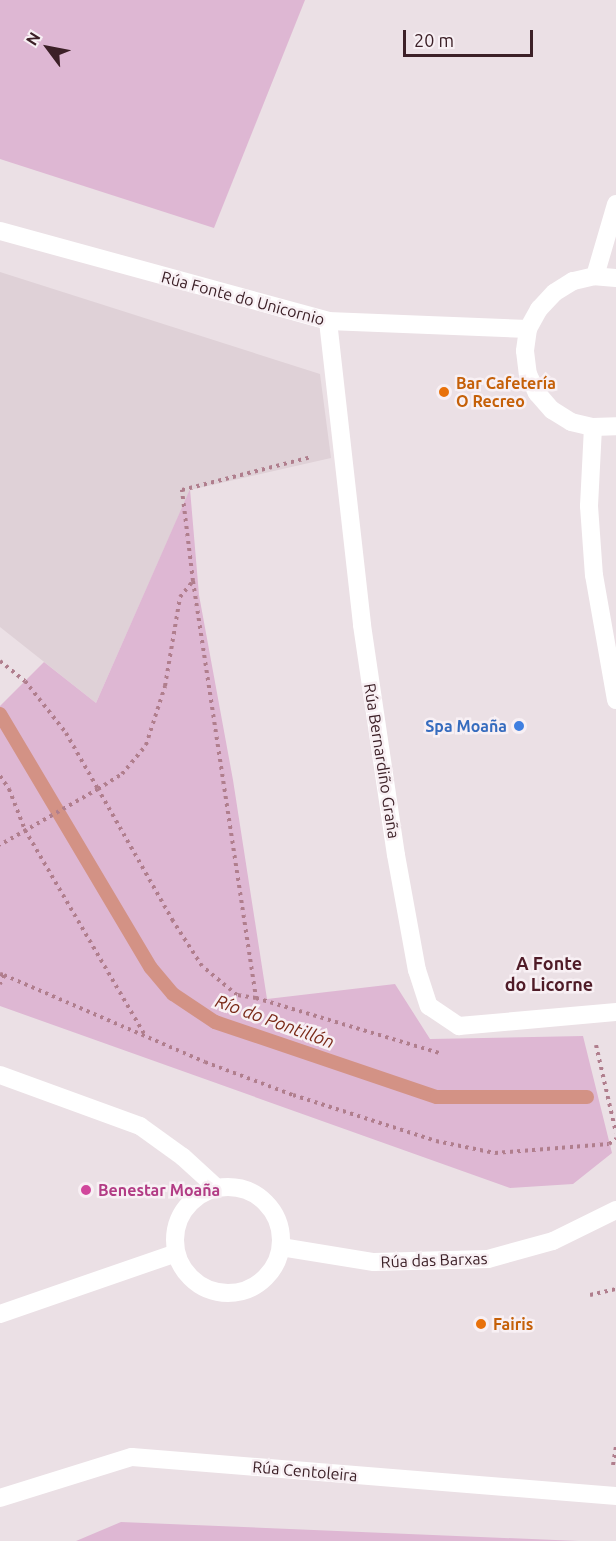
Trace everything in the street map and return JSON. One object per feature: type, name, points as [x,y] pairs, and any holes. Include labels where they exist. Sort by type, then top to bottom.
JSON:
[{"type":"street","points":[[595,276],[616,204]]},
{"type":"street","name":"Rúa Fonte do Unicornio","points":[[0,231],[328,321],[528,329]]},
{"type":"street","points":[[616,278],[595,276],[573,282],[554,292],[539,309],[528,329],[525,351],[528,374],[537,393],[552,410],[571,422],[592,427],[616,426]]},
{"type":"street","name":"Rúa Bernardiño Graña","points":[[328,321],[340,449],[362,626],[396,855],[417,970],[429,1006],[459,1026],[616,1012]]},
{"type":"street","points":[[592,427],[589,506],[594,575],[616,700]]},
{"type":"street","points":[[0,1075],[140,1126],[183,1157],[216,1187]]},
{"type":"street","points":[[233,1186],[250,1191],[264,1200],[274,1214],[280,1229],[281,1247],[276,1262],[267,1276],[254,1286],[238,1292],[223,1293],[200,1285],[182,1268],[176,1253],[174,1236],[178,1219],[187,1205],[200,1194],[216,1187],[233,1186]]},
{"type":"street","name":"Rúa das Barxas","points":[[281,1247],[374,1262],[488,1259],[553,1240],[616,1210]]},
{"type":"street","points":[[0,1314],[176,1253]]},
{"type":"street","name":"Rúa Centoleira","points":[[0,1498],[132,1457],[613,1495]]},
{"type":"path","points":[[0,661],[26,681],[66,733],[173,921],[202,966],[237,995],[256,998],[193,581],[182,490],[340,449]]},
{"type":"path","points":[[0,846],[122,774],[146,745],[165,686],[180,597],[193,581]]},
{"type":"path","points":[[0,776],[9,789],[25,830],[144,1035]]},
{"type":"path","points":[[0,984],[2,974],[205,1062],[293,1095],[436,1141],[495,1153],[609,1144],[616,1139]]},
{"type":"path","points":[[590,1295],[616,1289]]},
{"type":"shaded area","points":[[0,0],[305,0],[214,228],[0,159]]},
{"type":"shaded area","points":[[0,272],[320,374],[331,458],[190,490],[96,703],[0,627]]},
{"type":"shaded area","points":[[190,489],[199,595],[233,780],[267,999],[395,984],[430,1039],[583,1036],[612,1153],[573,1184],[510,1188],[0,1006],[0,706],[44,662],[96,703]]},
{"type":"shaded area","points":[[121,1522],[579,1541],[76,1541]]},
{"type":"waterway","name":"Río do Pontillón","points":[[0,714],[151,968],[173,994],[215,1022],[437,1097],[587,1097]]},
{"type":"place","name":"Bar Cafetería O Recreo","points":[[444,392]]},
{"type":"place","name":"Spa Moaña","points":[[519,726]]},
{"type":"place","name":"Benestar Moaña","points":[[86,1190]]},
{"type":"place","name":"Fairis","points":[[481,1324]]},
{"type":"district","name":"A Fonte do Licorne","points":[[549,974]]}]
